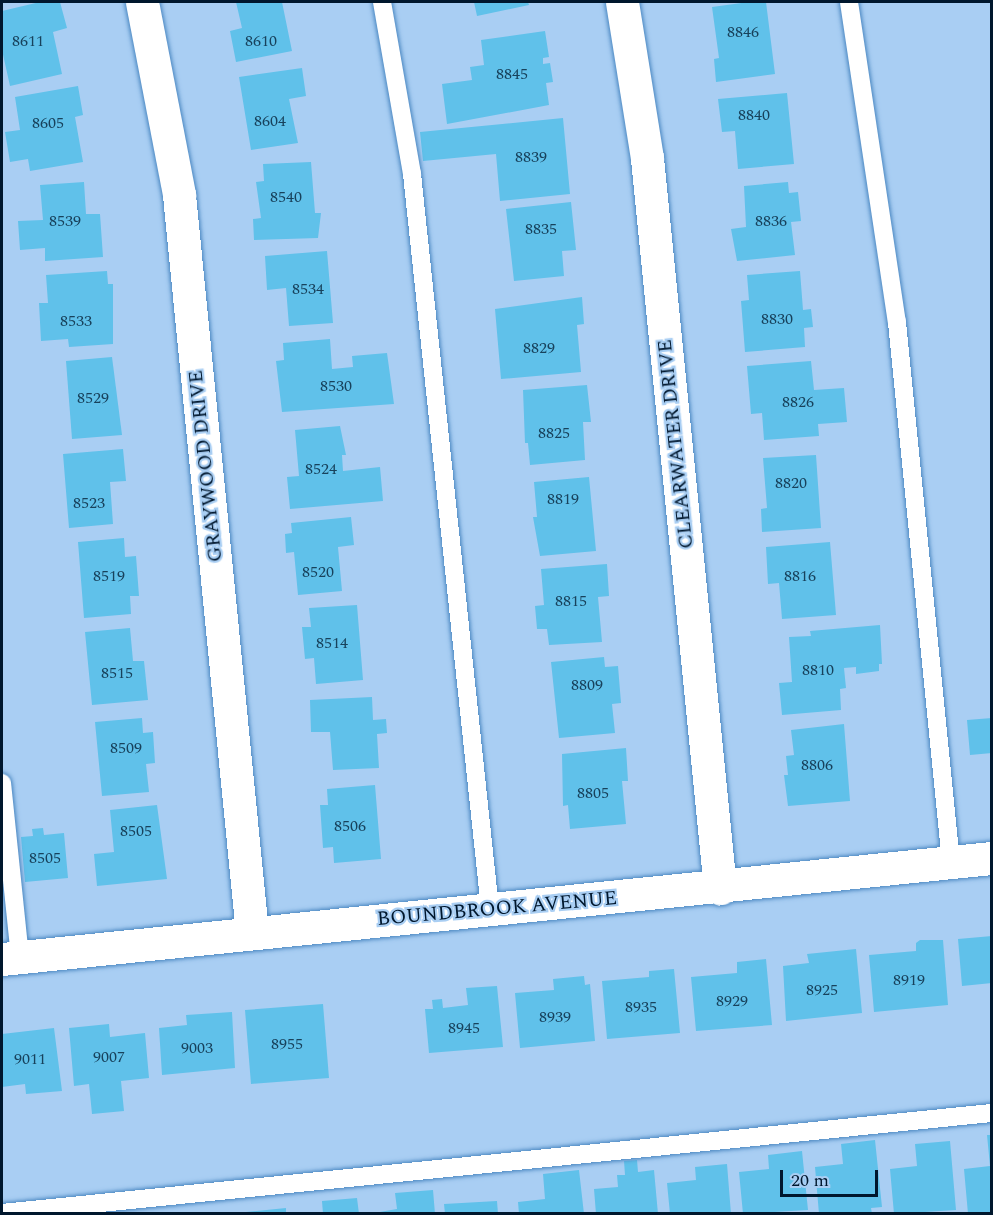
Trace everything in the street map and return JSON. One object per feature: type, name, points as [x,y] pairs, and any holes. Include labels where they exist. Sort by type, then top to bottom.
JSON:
[{"type":"street","name":"GRAYWOOD DRIVE","points":[[142,2],[179,195],[252,933]]},
{"type":"street","name":"CLEARWATER DRIVE","points":[[622,2],[647,158],[720,888]]},
{"type":"street","name":"BOUNDBROOK AVENUE","points":[[11,958],[720,888],[992,858]]},
{"type":"lane","points":[[382,2],[412,174],[490,909]]},
{"type":"lane","points":[[849,2],[897,322],[951,862]]},
{"type":"lane","points":[[2,783],[11,958]]},
{"type":"lane","points":[[2,1213],[992,1113]]},
{"type":"building","points":[[40,2],[60,2],[67,28],[53,32],[62,74],[10,86],[2,50],[2,11]]},
{"type":"building","points":[[236,2],[282,2],[292,51],[236,62],[230,31],[242,28]]},
{"type":"building","points":[[474,2],[528,2],[529,5],[477,16]]},
{"type":"building","points":[[766,2],[775,74],[716,82],[714,59],[719,58],[712,7]]},
{"type":"building","points":[[545,31],[549,57],[543,58],[543,64],[550,63],[553,82],[546,83],[549,105],[447,124],[442,84],[472,80],[470,67],[484,65],[481,40]]},
{"type":"building","points":[[302,68],[306,96],[289,99],[298,143],[251,150],[239,77]]},
{"type":"building","points":[[78,86],[83,115],[75,117],[83,162],[30,171],[28,159],[10,162],[5,132],[20,130],[15,97]]},
{"type":"building","points":[[787,93],[794,164],[738,169],[735,131],[722,132],[718,99]]},
{"type":"building","points":[[563,118],[570,194],[500,201],[496,154],[423,161],[420,132]]},
{"type":"building","points":[[311,162],[315,213],[321,213],[318,238],[254,240],[253,219],[261,218],[256,182],[264,181],[263,164]]},
{"type":"building","points":[[84,182],[86,214],[100,214],[103,257],[45,261],[45,248],[20,250],[18,221],[43,220],[40,185]]},
{"type":"building","points":[[788,182],[789,193],[798,192],[801,221],[791,222],[795,255],[737,261],[731,229],[746,227],[744,186]]},
{"type":"building","points":[[571,202],[576,250],[562,251],[564,276],[514,281],[506,209]]},
{"type":"building","points":[[327,251],[333,323],[289,326],[286,288],[267,290],[265,256]]},
{"type":"building","points":[[107,271],[108,284],[113,284],[113,344],[69,347],[68,339],[41,341],[39,303],[48,303],[46,275]]},
{"type":"building","points":[[800,271],[803,310],[811,309],[813,327],[804,328],[805,347],[745,352],[741,301],[749,300],[747,275]]},
{"type":"building","points":[[582,297],[584,324],[577,325],[581,372],[501,379],[495,309]]},
{"type":"building","points":[[330,339],[332,369],[353,367],[352,356],[387,353],[394,404],[282,412],[276,361],[284,360],[283,343]]},
{"type":"building","points":[[112,357],[122,435],[72,439],[66,361]]},
{"type":"building","points":[[811,361],[814,390],[844,388],[847,422],[818,424],[819,436],[764,440],[762,413],[751,414],[747,366]]},
{"type":"building","points":[[587,385],[591,422],[583,422],[585,460],[530,465],[528,443],[525,443],[523,390]]},
{"type":"building","points":[[340,426],[346,455],[342,455],[343,471],[380,467],[383,501],[290,509],[287,477],[299,476],[295,430]]},
{"type":"building","points":[[123,449],[126,481],[110,482],[113,524],[69,528],[63,454]]},
{"type":"building","points":[[816,455],[821,528],[762,532],[761,509],[767,508],[763,458]]},
{"type":"building","points":[[589,477],[596,551],[540,556],[533,517],[537,517],[534,482]]},
{"type":"building","points":[[351,517],[354,545],[338,547],[342,591],[298,595],[294,552],[286,553],[285,534],[292,533],[291,523]]},
{"type":"building","points":[[124,538],[125,557],[136,556],[139,596],[130,596],[131,614],[84,618],[78,542]]},
{"type":"building","points":[[830,542],[836,615],[782,619],[779,583],[768,584],[766,547]]},
{"type":"building","points":[[607,564],[609,596],[598,597],[602,642],[549,645],[547,629],[537,629],[535,606],[544,605],[541,569]]},
{"type":"building","points":[[357,605],[363,680],[316,684],[314,658],[305,659],[302,627],[311,627],[309,608]]},
{"type":"building","points":[[880,625],[882,664],[879,664],[879,671],[856,674],[856,667],[844,668],[846,688],[840,689],[841,710],[782,715],[779,683],[792,682],[789,637],[811,636],[810,631]]},
{"type":"building","points":[[130,628],[133,661],[144,661],[148,700],[92,705],[85,632]]},
{"type":"building","points":[[604,657],[605,667],[618,666],[621,703],[612,704],[615,733],[559,738],[551,662]]},
{"type":"building","points":[[372,697],[373,720],[386,719],[387,733],[377,734],[379,768],[333,770],[330,732],[311,732],[310,700]]},
{"type":"building","points":[[142,718],[143,733],[153,732],[155,763],[146,764],[149,792],[102,796],[95,722]]},
{"type":"building","points":[[992,718],[992,753],[970,755],[967,720]]},
{"type":"building","points":[[844,724],[850,801],[788,806],[784,775],[788,775],[786,756],[794,755],[791,730]]},
{"type":"building","points":[[626,748],[628,781],[622,781],[626,824],[570,829],[568,805],[563,806],[562,754]]},
{"type":"building","points":[[375,785],[381,859],[334,863],[333,847],[323,848],[320,805],[328,805],[327,789]]},
{"type":"building","points":[[157,805],[167,879],[97,886],[94,854],[114,852],[110,810]]},
{"type":"building","points":[[43,828],[44,835],[64,833],[68,878],[25,882],[21,837],[33,836],[32,829]]},
{"type":"building","points":[[992,936],[992,983],[962,986],[958,939]]},
{"type":"building","points":[[920,940],[943,940],[948,1005],[874,1012],[869,955],[916,951],[916,943]]},
{"type":"building","points":[[856,949],[862,1013],[786,1021],[783,966],[809,963],[807,954]]},
{"type":"building","points":[[766,959],[772,1025],[696,1031],[691,977],[737,973],[737,962]]},
{"type":"building","points":[[674,969],[680,1033],[607,1039],[602,981],[649,977],[649,971]]},
{"type":"building","points":[[584,976],[585,985],[590,984],[595,1041],[520,1048],[515,993],[554,990],[553,979]]},
{"type":"building","points":[[497,986],[503,1047],[429,1053],[425,1009],[433,1009],[432,1000],[442,999],[443,1008],[468,1005],[466,988]]},
{"type":"building","points":[[323,1004],[329,1078],[251,1084],[245,1010]]},
{"type":"building","points":[[232,1012],[235,1068],[162,1075],[159,1028],[187,1025],[186,1015]]},
{"type":"building","points":[[109,1024],[110,1037],[145,1033],[149,1078],[121,1081],[124,1111],[92,1114],[89,1084],[74,1086],[69,1028]]},
{"type":"building","points":[[54,1028],[62,1091],[26,1094],[25,1084],[2,1087],[2,1034]]},
{"type":"building","points":[[987,1135],[992,1135],[992,1214],[968,1214],[964,1169],[990,1166]]},
{"type":"building","points":[[875,1140],[882,1207],[871,1208],[872,1214],[819,1214],[815,1167],[843,1164],[841,1144]]},
{"type":"building","points":[[950,1141],[956,1210],[894,1214],[890,1169],[917,1166],[915,1144]]},
{"type":"building","points":[[802,1151],[808,1210],[743,1214],[739,1172],[769,1169],[768,1155]]},
{"type":"building","points":[[637,1160],[638,1172],[654,1170],[658,1214],[596,1214],[594,1189],[618,1187],[617,1175],[625,1175],[624,1161]]},
{"type":"building","points":[[727,1164],[731,1214],[670,1214],[667,1183],[696,1180],[695,1167]]},
{"type":"building","points":[[579,1170],[584,1214],[519,1214],[518,1202],[545,1199],[543,1174]]},
{"type":"building","points":[[433,1190],[435,1214],[368,1214],[397,1209],[395,1193]]},
{"type":"building","points":[[357,1198],[359,1214],[323,1214],[322,1201]]},
{"type":"building","points":[[497,1201],[498,1214],[445,1214],[444,1204]]},
{"type":"building","points":[[286,1208],[286,1214],[246,1214],[246,1212]]}]
